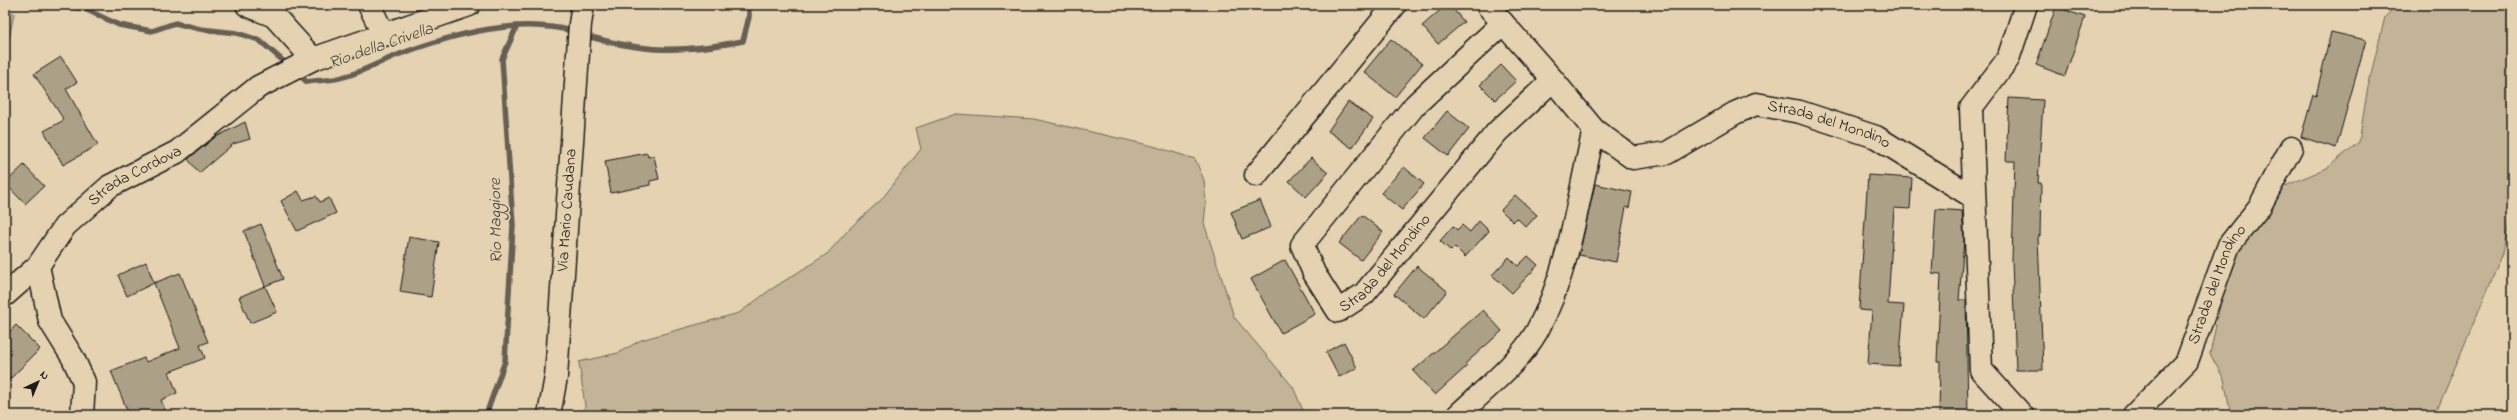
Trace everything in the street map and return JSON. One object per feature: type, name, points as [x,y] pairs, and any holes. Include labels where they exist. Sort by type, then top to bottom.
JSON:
[{"type":"street","points":[[247,5],[274,16],[309,62]]},
{"type":"street","points":[[369,5],[384,35]]},
{"type":"street","name":"Strada Cordova","points":[[9,288],[38,266],[65,226],[110,186],[177,152],[258,87],[309,62],[469,5]]},
{"type":"street","points":[[1256,175],[1395,5]]},
{"type":"street","name":"Strada del Mondino","points":[[1486,5],[1553,80],[1594,130],[1633,158],[1667,153],[1735,112],[1756,104],[1800,112],[1876,137],[1973,197]]},
{"type":"street","points":[[2022,415],[1981,370],[1973,197],[1971,108],[2008,60],[2026,5]]},
{"type":"street","name":"Via Mario Caudana","points":[[549,415],[556,377],[581,15]]},
{"type":"street","name":"Strada del Mondino","points":[[1503,24],[1415,106],[1302,245],[1314,273],[1338,311],[1364,294],[1497,132],[1553,80]]},
{"type":"street","points":[[1458,415],[1508,368],[1536,331],[1567,252],[1594,130]]},
{"type":"street","name":"Strada del Mondino","points":[[2134,415],[2187,361],[2230,245],[2260,206],[2291,148]]},
{"type":"street","points":[[38,266],[50,321],[73,358],[84,382],[82,415]]},
{"type":"shaded area","points":[[2397,5],[2512,5],[2512,216],[2503,253],[2435,415],[2231,415],[2224,379],[2210,354],[2231,253],[2283,187],[2327,168],[2359,142],[2368,86],[2385,17]]},
{"type":"shaded area","points":[[5,12],[14,13],[5,62]]},
{"type":"shaded area","points":[[956,114],[1034,119],[1153,146],[1195,159],[1204,180],[1206,204],[1204,223],[1234,317],[1293,387],[1305,415],[584,415],[585,406],[579,362],[618,353],[641,340],[739,313],[770,290],[827,254],[851,227],[881,200],[921,149],[916,128]]},
{"type":"building","points":[[1446,5],[1450,5],[1464,22],[1438,44],[1422,26]]},
{"type":"building","points":[[2056,7],[2085,17],[2065,76],[2036,65]]},
{"type":"building","points":[[2331,32],[2366,40],[2336,148],[2301,137],[2313,95],[2316,96]]},
{"type":"building","points":[[1391,39],[1422,64],[1395,97],[1364,72]]},
{"type":"building","points":[[61,57],[77,82],[66,89],[98,145],[63,165],[44,131],[64,120],[34,74]]},
{"type":"building","points":[[1501,65],[1516,81],[1495,100],[1480,85]]},
{"type":"building","points":[[2009,98],[2043,100],[2038,183],[2041,183],[2040,236],[2038,236],[2043,370],[2016,370],[2012,260],[2015,161],[2006,161]]},
{"type":"building","points":[[1348,102],[1373,119],[1352,148],[1328,131]]},
{"type":"building","points":[[1447,111],[1469,129],[1448,156],[1425,138]]},
{"type":"building","points":[[245,122],[250,139],[233,144],[199,173],[188,159],[214,138]]},
{"type":"building","points":[[647,153],[648,157],[654,156],[659,179],[650,181],[650,185],[611,193],[605,161]]},
{"type":"building","points":[[1311,158],[1328,173],[1306,197],[1289,181]]},
{"type":"building","points":[[24,165],[44,186],[25,204],[5,183]]},
{"type":"building","points":[[1404,167],[1424,184],[1402,210],[1381,193]]},
{"type":"building","points":[[1868,175],[1912,178],[1910,209],[1894,208],[1888,304],[1904,305],[1899,366],[1868,364],[1872,311],[1859,310]]},
{"type":"building","points":[[1595,184],[1632,192],[1629,208],[1626,207],[1616,262],[1579,255]]},
{"type":"building","points":[[298,191],[303,200],[316,196],[320,202],[329,198],[336,213],[297,231],[281,201]]},
{"type":"building","points":[[1515,195],[1537,215],[1526,227],[1517,218],[1513,222],[1501,210]]},
{"type":"building","points":[[1260,200],[1271,227],[1242,239],[1231,212]]},
{"type":"building","points":[[1936,209],[1962,211],[1964,240],[1959,300],[1966,300],[1968,415],[1939,415],[1940,362],[1937,362],[1941,274],[1932,273]]},
{"type":"building","points":[[1362,215],[1383,232],[1361,260],[1339,243]]},
{"type":"building","points":[[1479,221],[1489,231],[1465,257],[1455,247],[1451,251],[1440,241],[1453,226],[1457,230],[1462,225],[1470,232]]},
{"type":"building","points":[[261,224],[283,279],[265,286],[244,231]]},
{"type":"building","points":[[409,237],[439,242],[431,297],[400,292]]},
{"type":"building","points":[[1528,256],[1538,265],[1512,293],[1492,275],[1509,257],[1518,266]]},
{"type":"building","points":[[1285,260],[1315,314],[1281,333],[1251,279]]},
{"type":"building","points":[[146,262],[154,283],[127,296],[118,275]]},
{"type":"building","points":[[1417,266],[1447,291],[1424,319],[1394,294]]},
{"type":"building","points":[[180,273],[208,342],[200,345],[205,358],[169,372],[177,393],[161,400],[167,415],[129,415],[111,371],[144,358],[146,362],[180,348],[154,283]]},
{"type":"building","points":[[265,286],[277,312],[250,323],[239,297]]},
{"type":"building","points":[[1483,310],[1502,331],[1465,364],[1467,366],[1435,395],[1413,371]]},
{"type":"building","points":[[16,325],[40,349],[5,384],[5,337]]},
{"type":"building","points":[[1344,342],[1357,368],[1339,377],[1326,352]]},
{"type":"waterway","name":"Rio della Crivella","points":[[56,5],[85,9],[119,25],[152,31],[175,23],[200,29],[237,33],[259,40],[289,66]]},
{"type":"waterway","name":"Rio della Crivella","points":[[584,35],[606,41],[645,48],[682,49],[721,45],[743,41],[749,17],[749,5]]},
{"type":"waterway","name":"Rio Maggiore","points":[[486,415],[505,361],[513,225],[502,59],[517,26]]},
{"type":"waterway","name":"Rio della Crivella","points":[[297,73],[307,82],[339,78],[442,40],[487,30],[532,26],[576,32]]}]
